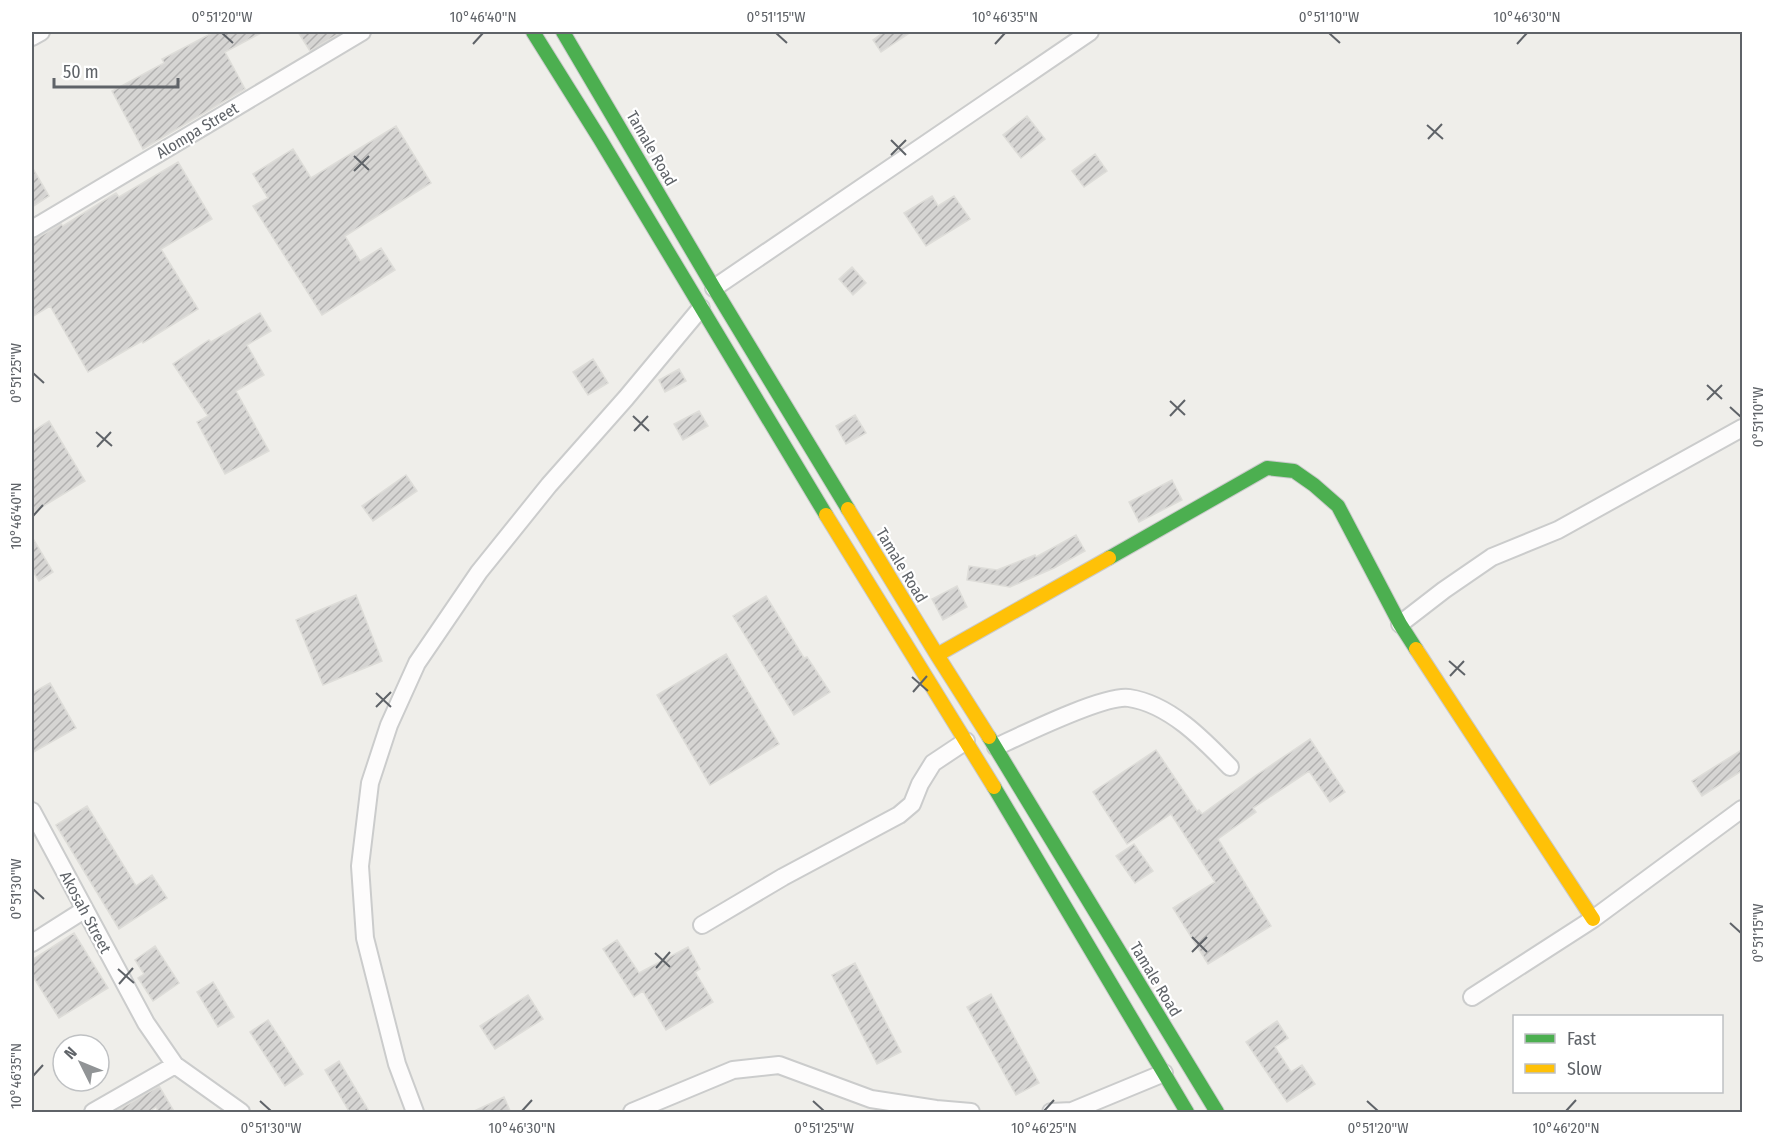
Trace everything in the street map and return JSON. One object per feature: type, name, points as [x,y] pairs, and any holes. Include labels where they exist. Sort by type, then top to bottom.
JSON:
[{"type":"main road","points":[[533,32],[842,543],[966,741],[1186,1113]]},
{"type":"main road","name":"Tamale Road","points":[[563,32],[714,288],[937,655],[996,747],[1217,1113]]},
{"type":"main road","points":[[600,140],[621,127]]},
{"type":"main road","points":[[937,655],[1267,468],[1293,471],[1314,485],[1338,506],[1400,624],[1593,919]]},
{"type":"main road","points":[[842,543],[862,531]]},
{"type":"street","points":[[32,37],[41,32]]},
{"type":"street","name":"Alompa Street","points":[[32,230],[362,32]]},
{"type":"street","points":[[714,288],[1089,32]]},
{"type":"street","points":[[415,1113],[398,1064],[365,938],[362,897],[360,866],[370,783],[389,725],[417,663],[479,572],[549,485],[626,398],[700,308]]},
{"type":"street","points":[[1400,624],[1492,557],[1558,530],[1743,428]]},
{"type":"street","points":[[996,747],[1102,702],[1127,697],[1159,706],[1204,739],[1230,767]]},
{"type":"street","points":[[702,924],[898,815],[912,804],[920,783],[933,764],[966,741]]},
{"type":"street","points":[[1472,997],[1593,919],[1743,809]]},
{"type":"street","name":"Akosah Street","points":[[32,811],[146,1023],[176,1065],[241,1113]]},
{"type":"street","points":[[32,943],[84,909]]},
{"type":"street","points":[[93,1113],[176,1065]]},
{"type":"street","points":[[633,1113],[733,1070],[779,1065],[871,1099],[970,1113]]},
{"type":"street","points":[[1051,1113],[1072,1111],[1164,1073]]},
{"type":"building","points":[[214,32],[263,32],[225,52],[245,89],[143,149],[112,91],[164,63],[162,59]]},
{"type":"building","points":[[298,32],[342,32],[310,51]]},
{"type":"building","points":[[884,32],[911,32],[881,52],[873,40]]},
{"type":"building","points":[[1027,116],[1045,139],[1021,158],[1003,135]]},
{"type":"building","points":[[396,126],[431,183],[345,236],[360,261],[381,248],[395,270],[322,315],[253,206],[268,198],[253,174],[293,149],[311,178]]},
{"type":"building","points":[[1095,154],[1107,171],[1084,187],[1072,171]]},
{"type":"building","points":[[178,162],[212,219],[161,249],[198,309],[143,343],[142,341],[88,372],[50,306],[32,317],[32,239],[61,224],[63,226],[116,193],[119,197]]},
{"type":"building","points":[[32,167],[49,196],[32,207]]},
{"type":"building","points":[[932,196],[938,206],[954,196],[970,219],[926,246],[904,213]]},
{"type":"building","points":[[852,267],[866,283],[853,295],[839,279]]},
{"type":"building","points":[[260,313],[271,331],[247,345],[264,375],[236,391],[269,451],[225,474],[197,422],[208,416],[173,364],[209,340],[211,342]]},
{"type":"building","points":[[593,359],[608,383],[588,395],[573,372]]},
{"type":"building","points":[[679,369],[686,381],[665,392],[659,380]]},
{"type":"building","points":[[699,411],[708,426],[683,440],[674,424]]},
{"type":"building","points":[[855,415],[866,433],[846,444],[836,426]]},
{"type":"building","points":[[49,421],[85,481],[32,513],[32,432]]},
{"type":"building","points":[[406,475],[417,491],[373,521],[362,506]]},
{"type":"building","points":[[1172,480],[1182,500],[1139,522],[1129,502]]},
{"type":"building","points":[[1076,535],[1085,551],[1054,568],[1010,587],[967,580],[969,566],[997,570],[1035,555],[1036,557]]},
{"type":"building","points":[[32,537],[53,572],[39,581],[32,570]]},
{"type":"building","points":[[957,586],[967,607],[943,620],[932,599]]},
{"type":"building","points":[[356,595],[382,661],[323,685],[296,620]]},
{"type":"building","points":[[766,596],[804,658],[807,657],[830,692],[794,715],[733,616]]},
{"type":"building","points":[[726,654],[779,744],[710,785],[657,695]]},
{"type":"building","points":[[50,683],[76,728],[32,753],[32,693]]},
{"type":"building","points":[[1310,739],[1345,792],[1330,802],[1309,771],[1253,808],[1256,812],[1218,839],[1271,926],[1208,964],[1173,908],[1215,882],[1171,814],[1127,844],[1093,792],[1156,750],[1197,811],[1199,810],[1202,814]]},
{"type":"building","points":[[1743,749],[1743,770],[1702,796],[1692,781]]},
{"type":"building","points":[[87,806],[136,886],[152,875],[167,898],[119,929],[56,825]]},
{"type":"building","points":[[1134,844],[1153,871],[1135,883],[1116,856]]},
{"type":"building","points":[[74,933],[108,988],[59,1018],[32,975],[32,960]]},
{"type":"building","points":[[617,940],[639,973],[688,947],[700,969],[695,972],[713,1002],[666,1030],[643,991],[634,997],[603,949]]},
{"type":"building","points":[[155,946],[179,983],[153,1001],[138,978],[144,974],[135,960]]},
{"type":"building","points":[[855,963],[901,1052],[877,1064],[832,975]]},
{"type":"building","points":[[213,982],[234,1017],[218,1027],[197,992]]},
{"type":"building","points":[[991,994],[1039,1083],[1016,1095],[967,1007]]},
{"type":"building","points":[[528,995],[543,1019],[495,1049],[480,1026]]},
{"type":"building","points":[[268,1020],[303,1074],[285,1086],[250,1032]]},
{"type":"building","points":[[1277,1021],[1288,1038],[1275,1047],[1291,1072],[1302,1065],[1315,1084],[1287,1102],[1246,1042]]},
{"type":"building","points":[[339,1061],[370,1113],[350,1113],[325,1070]]},
{"type":"building","points":[[159,1086],[175,1113],[159,1113],[156,1107],[147,1113],[113,1113]]},
{"type":"building","points":[[504,1097],[511,1113],[470,1113]]},
{"type":"traffic: fast","points":[[533,32],[826,515]]},
{"type":"traffic: fast","points":[[563,32],[848,509]]},
{"type":"traffic: fast","points":[[1109,558],[1267,468],[1294,471],[1338,506],[1400,624],[1416,649]]},
{"type":"traffic: fast","points":[[989,737],[1217,1112]]},
{"type":"traffic: fast","points":[[994,787],[1187,1112]]},
{"type":"traffic: slow","points":[[848,509],[989,737]]},
{"type":"traffic: slow","points":[[826,515],[994,787]]},
{"type":"traffic: slow","points":[[937,655],[1109,558]]},
{"type":"traffic: slow","points":[[1416,649],[1593,919]]}]
